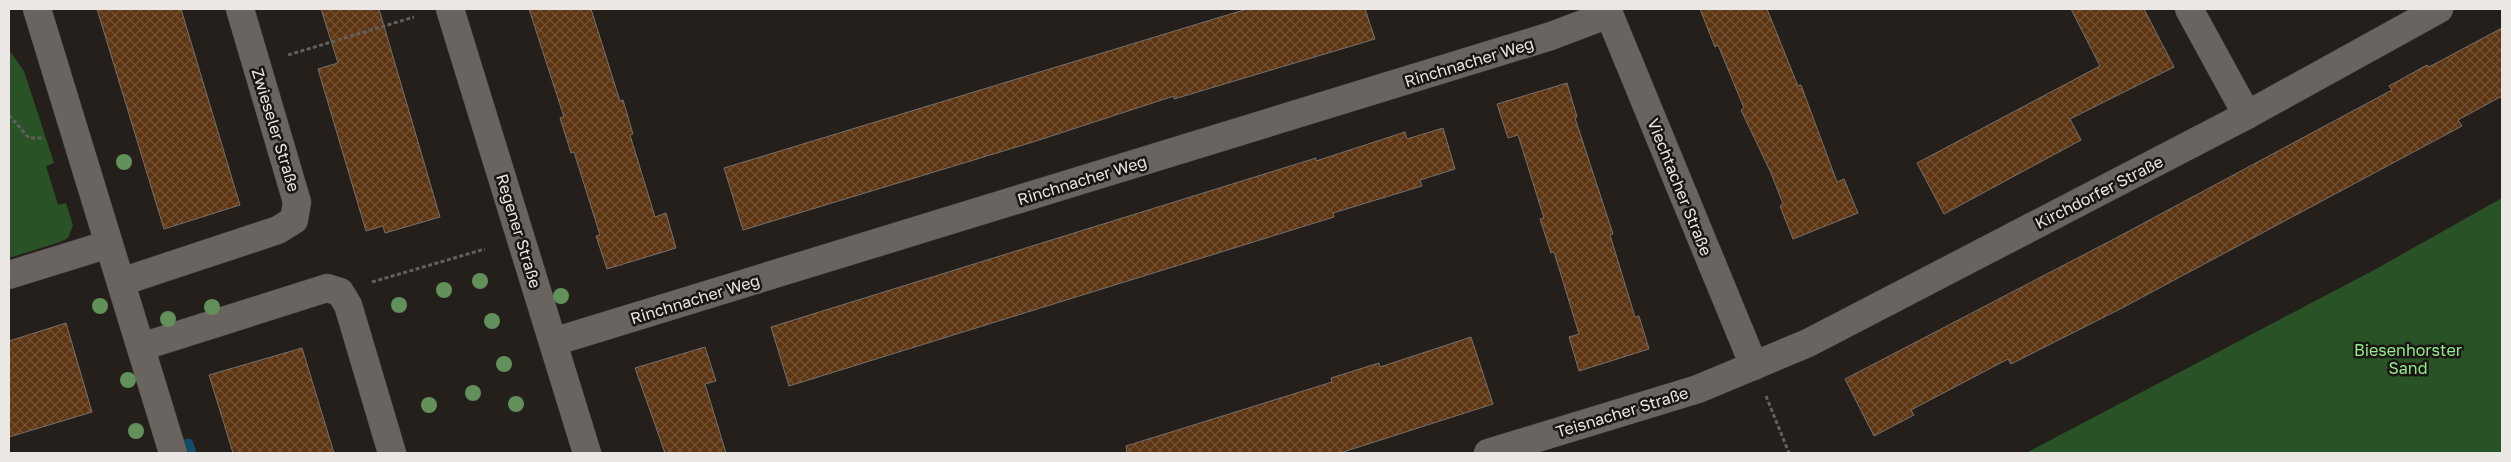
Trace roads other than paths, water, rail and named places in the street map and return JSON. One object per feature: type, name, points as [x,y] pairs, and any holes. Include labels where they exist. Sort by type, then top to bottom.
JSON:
[{"type":"street","points":[[37,9],[174,453]]},
{"type":"street","name":"Zwieseler Straße","points":[[121,282],[278,230],[294,220],[297,202],[240,9]]},
{"type":"street","name":"Regener Straße","points":[[450,9],[587,453]]},
{"type":"street","points":[[2189,9],[2247,115]]},
{"type":"street","name":"Kirchdorfer Straße","points":[[1754,366],[1808,343],[2247,115],[2439,9]]},
{"type":"street","name":"Rinchnacher Weg","points":[[553,342],[1542,39],[1608,11]]},
{"type":"street","name":"Viechtacher Straße","points":[[1608,11],[1754,366]]},
{"type":"street","points":[[9,275],[109,244]]},
{"type":"street","points":[[141,347],[327,288],[340,292],[348,304],[392,453]]},
{"type":"street","name":"Teisnacher Straße","points":[[1488,453],[1698,389],[1754,366]]},
{"type":"waterway","points":[[188,444],[191,453]]},
{"type":"park label","name":"Biesenhorster Sand","points":[[2408,359]]}]
